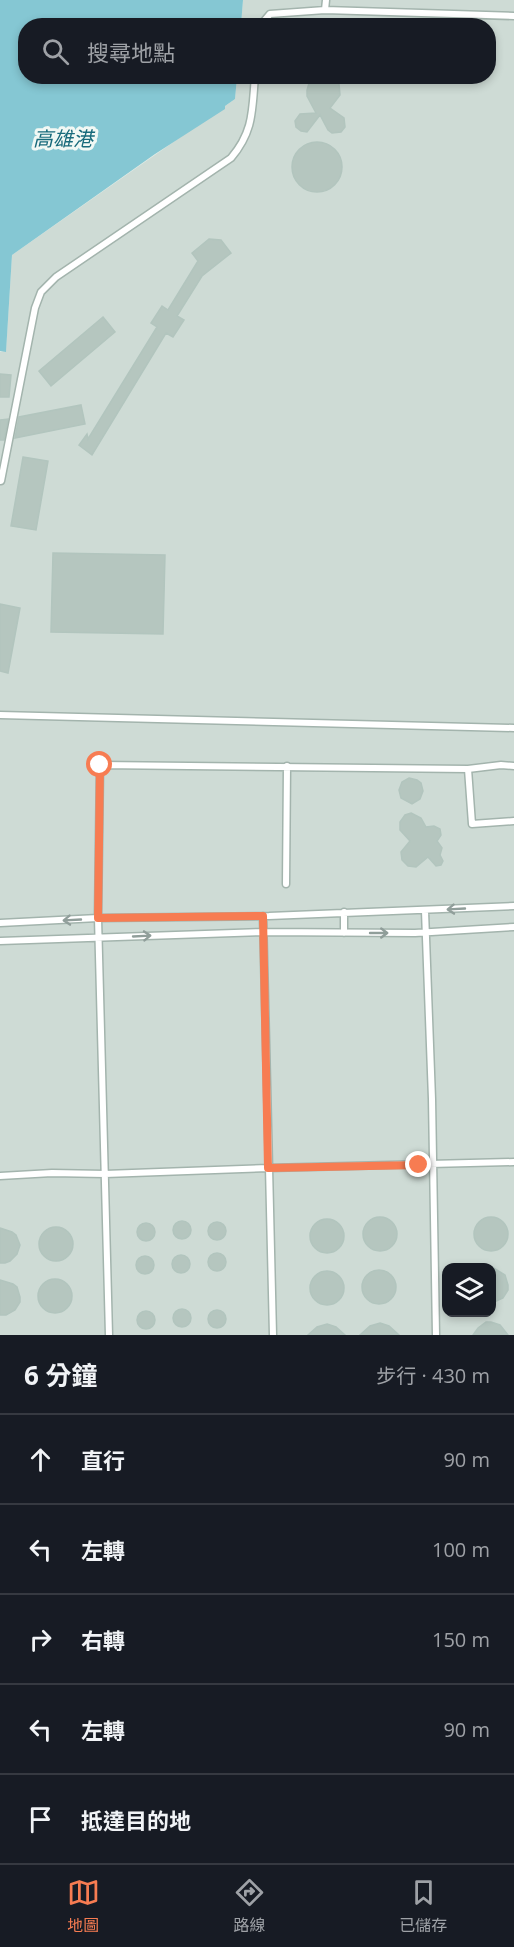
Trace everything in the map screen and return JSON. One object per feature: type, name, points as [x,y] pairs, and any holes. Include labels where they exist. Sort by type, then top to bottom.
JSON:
[{"type":"lane","points":[[325,10],[326,0]]},
{"type":"lane","points":[[267,18],[270,14],[325,10],[514,16]]},
{"type":"lane","points":[[0,489],[35,308],[41,292],[56,277],[231,158],[247,135],[254,84]]},
{"type":"lane","points":[[0,715],[514,728]]},
{"type":"lane","points":[[109,1335],[98,918],[100,765],[468,769],[501,765],[514,766]]},
{"type":"lane","points":[[286,884],[287,766]]},
{"type":"lane","points":[[468,769],[472,824],[514,821]]},
{"type":"lane","points":[[0,923],[98,918],[425,911],[514,906]]},
{"type":"lane","points":[[425,911],[436,1335]]},
{"type":"lane","points":[[344,933],[345,912]]},
{"type":"lane","points":[[263,916],[273,1335]]},
{"type":"lane","points":[[0,941],[263,933],[426,932],[514,927]]},
{"type":"lane","points":[[0,1176],[514,1162]]},
{"type":"shaded area","points":[[243,0],[514,0],[514,1335],[0,1335],[0,352],[6,351],[12,255],[235,99],[236,84],[496,84],[496,18],[242,18]]},
{"type":"water","name":"高雄港","points":[[0,0],[243,0],[242,18],[18,18],[18,84],[236,84],[235,99],[225,106],[225,109],[155,154],[12,255],[6,352],[0,351]]},
{"type":"building","points":[[309,84],[339,84],[340,95],[330,108],[344,118],[345,127],[341,132],[332,133],[328,130],[320,115],[307,132],[296,127],[295,121],[300,114],[316,113],[307,96]]},
{"type":"building","points":[[317,142],[326,144],[337,153],[342,167],[340,176],[331,187],[317,192],[308,190],[297,181],[292,167],[294,158],[303,147]]},
{"type":"building","points":[[209,239],[221,240],[231,253],[202,276],[177,316],[184,320],[173,337],[166,333],[92,455],[79,445],[87,434],[88,439],[157,327],[151,323],[162,306],[168,310],[198,261],[192,253]]},
{"type":"building","points":[[103,317],[115,332],[51,386],[39,371]]},
{"type":"building","points":[[0,374],[11,375],[9,397],[0,397]]},
{"type":"building","points":[[81,405],[85,424],[15,438],[19,417]]},
{"type":"building","points":[[8,419],[4,440],[0,440],[0,420]]},
{"type":"building","points":[[23,457],[48,461],[36,530],[11,526]]},
{"type":"building","points":[[53,553],[165,555],[163,634],[51,632]]},
{"type":"building","points":[[0,604],[20,608],[8,673],[0,671]]},
{"type":"building","points":[[409,778],[421,783],[423,791],[420,799],[412,804],[401,798],[399,790],[402,782]]},
{"type":"building","points":[[411,813],[421,818],[426,827],[434,826],[440,829],[441,835],[437,841],[442,848],[441,865],[436,866],[428,857],[416,867],[408,866],[402,860],[401,852],[410,841],[400,830],[400,822],[405,815]]},
{"type":"building","points":[[380,1217],[392,1222],[397,1234],[392,1246],[380,1251],[368,1246],[363,1234],[368,1222]]},
{"type":"building","points":[[491,1217],[503,1222],[508,1234],[503,1246],[491,1251],[479,1246],[474,1234],[479,1222]]},
{"type":"building","points":[[327,1219],[339,1224],[344,1236],[339,1248],[327,1253],[315,1248],[310,1236],[315,1224]]},
{"type":"building","points":[[182,1221],[190,1226],[191,1230],[186,1238],[182,1239],[174,1234],[173,1230],[178,1222]]},
{"type":"building","points":[[217,1222],[225,1227],[226,1231],[221,1239],[217,1240],[209,1235],[208,1231],[213,1223]]},
{"type":"building","points":[[146,1223],[152,1226],[155,1232],[152,1238],[146,1241],[140,1238],[137,1232],[140,1226]]},
{"type":"building","points":[[56,1227],[68,1232],[73,1244],[68,1256],[56,1261],[44,1256],[39,1244],[44,1232]]},
{"type":"building","points":[[0,1228],[16,1235],[20,1245],[17,1254],[5,1263],[0,1263]]},
{"type":"building","points":[[217,1253],[223,1256],[226,1262],[223,1268],[217,1271],[211,1268],[208,1262],[211,1256]]},
{"type":"building","points":[[181,1255],[189,1260],[190,1264],[185,1272],[181,1273],[173,1268],[172,1264],[177,1256]]},
{"type":"building","points":[[145,1256],[153,1261],[154,1265],[149,1273],[145,1274],[137,1269],[136,1265],[141,1257]]},
{"type":"building","points":[[496,1269],[505,1275],[508,1285],[503,1298],[496,1301]]},
{"type":"building","points":[[379,1270],[391,1275],[396,1287],[391,1299],[379,1304],[367,1299],[362,1287],[367,1275]]},
{"type":"building","points":[[327,1271],[339,1276],[344,1288],[339,1300],[327,1305],[315,1300],[310,1288],[315,1276]]},
{"type":"building","points":[[55,1279],[67,1284],[72,1296],[67,1308],[55,1313],[43,1308],[38,1296],[43,1284]]},
{"type":"building","points":[[0,1280],[17,1287],[20,1297],[15,1310],[6,1315],[0,1315]]},
{"type":"building","points":[[182,1309],[188,1312],[191,1318],[188,1324],[182,1327],[176,1324],[173,1318],[176,1312]]},
{"type":"building","points":[[217,1310],[225,1315],[226,1319],[221,1327],[217,1328],[209,1323],[208,1319],[213,1311]]},
{"type":"building","points":[[146,1311],[154,1316],[155,1320],[150,1328],[146,1329],[138,1324],[137,1320],[142,1312]]},
{"type":"building","points":[[486,1322],[500,1325],[508,1335],[473,1335]]},
{"type":"building","points":[[380,1323],[389,1326],[399,1335],[360,1335],[370,1326]]},
{"type":"building","points":[[327,1324],[336,1327],[345,1335],[308,1335],[317,1327]]},
{"type":"route","points":[[100,765],[98,918],[263,916],[268,1168],[419,1165]]}]
